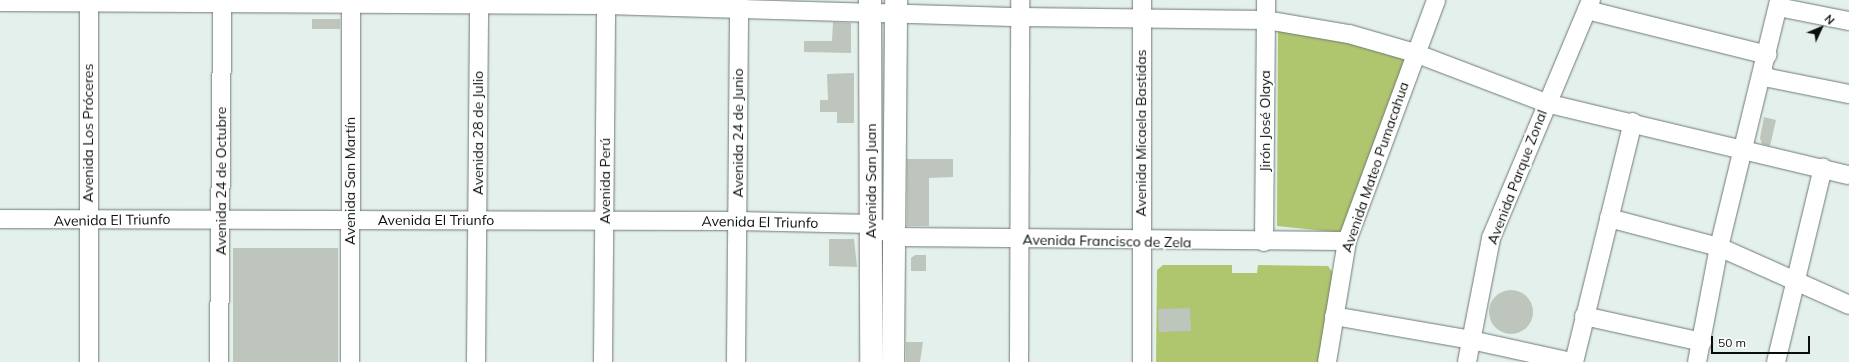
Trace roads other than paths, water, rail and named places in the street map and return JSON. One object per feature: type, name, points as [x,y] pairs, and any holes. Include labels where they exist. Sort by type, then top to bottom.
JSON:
[{"type":"main road","name":"Avenida San Juan","points":[[870,6],[872,362]]},
{"type":"main road","name":"Avenida San Juan","points":[[893,362],[896,6]]},
{"type":"street","name":"Avenida Micaela Bastidas","points":[[1142,0],[1142,362]]},
{"type":"street","name":"Jirón José Olaya","points":[[1264,242],[1266,0]]},
{"type":"street","name":"Avenida Mateo Pumacahua","points":[[1327,362],[1347,241],[1415,53],[1436,0]]},
{"type":"street","name":"Avenida Los Próceres","points":[[89,1],[89,362]]},
{"type":"street","name":"Avenida 24 de Octubre","points":[[219,362],[222,218],[222,1]]},
{"type":"street","points":[[0,2],[351,1],[896,6],[1020,9],[1142,18],[1266,20],[1349,34],[1415,53],[1546,103],[1633,122],[1849,175]]},
{"type":"street","name":"Avenida San Martín","points":[[350,362],[351,1]]},
{"type":"street","name":"Avenida 28 de Julio","points":[[476,362],[479,3]]},
{"type":"street","name":"Avenida Perú","points":[[603,362],[606,3]]},
{"type":"street","points":[[1697,362],[1719,247],[1763,73],[1778,3],[1849,21]]},
{"type":"street","name":"Avenida 24 de Junio","points":[[736,362],[739,5]]},
{"type":"street","points":[[1589,5],[1767,56]]},
{"type":"street","name":"Avenida Parque Zonal","points":[[1467,362],[1492,238],[1546,103],[1589,5]]},
{"type":"street","points":[[1019,362],[1020,9]]},
{"type":"street","points":[[1763,73],[1769,78],[1849,94]]},
{"type":"street","points":[[1334,316],[1471,340],[1573,362],[1633,122]]},
{"type":"street","points":[[1776,362],[1823,168]]},
{"type":"street","name":"Avenida El Triunfo","points":[[0,219],[88,222],[222,218],[350,220],[737,221],[871,224]]},
{"type":"street","points":[[1609,218],[1719,247],[1795,280],[1849,306]]},
{"type":"street","name":"Avenida Francisco de Zela","points":[[871,224],[895,237],[1141,242],[1347,241]]},
{"type":"street","points":[[1584,316],[1702,342]]}]
